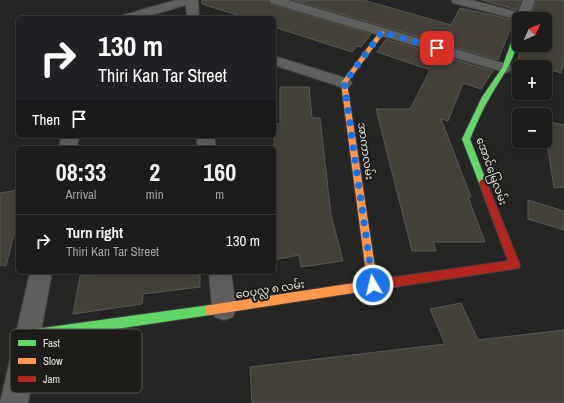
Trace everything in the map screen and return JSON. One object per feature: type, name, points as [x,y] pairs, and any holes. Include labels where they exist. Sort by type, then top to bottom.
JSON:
[{"type":"street","points":[[135,16],[189,0]]},
{"type":"street","points":[[192,0],[193,16]]},
{"type":"street","points":[[275,0],[505,68],[512,49]]},
{"type":"street","points":[[457,0],[512,19]]},
{"type":"street","points":[[525,12],[529,0]]},
{"type":"street","points":[[276,61],[344,83],[382,32]]},
{"type":"street","name":"အောင်မြေလမ်း","points":[[505,68],[486,97],[466,139],[515,265]]},
{"type":"street","name":"အာကာလမ်း","points":[[344,83],[373,285]]},
{"type":"street","name":"ဝေပုလ္လ ၈ လမ်း","points":[[77,329],[515,265]]},
{"type":"street","points":[[30,329],[42,274]]},
{"type":"street","points":[[220,274],[224,308]]},
{"type":"street","points":[[14,403],[16,393]]},
{"type":"building","points":[[202,0],[268,0],[271,4],[371,34],[361,47],[357,46],[352,52],[276,28],[276,16],[241,16],[202,4]]},
{"type":"building","points":[[293,0],[363,0],[451,25],[460,8],[512,19],[512,27],[498,60]]},
{"type":"building","points":[[482,0],[521,0],[517,10]]},
{"type":"building","points":[[536,0],[564,0],[564,61],[561,73],[552,70],[552,60],[518,60],[520,52],[552,52],[552,12],[532,12]]},
{"type":"building","points":[[386,39],[493,71],[481,89],[463,83],[448,121],[441,119],[471,197],[468,197],[485,242],[433,242],[436,251],[412,251],[376,109],[410,109],[430,70],[377,52]]},
{"type":"building","points":[[280,87],[309,87],[312,118],[320,118],[331,215],[343,261],[301,267],[299,255],[276,260],[276,146],[274,146],[274,138],[276,138],[276,124],[280,124]]},
{"type":"building","points":[[552,122],[564,125],[564,187],[554,188],[548,148],[552,148]]},
{"type":"building","points":[[16,190],[16,230],[6,266],[0,265],[0,193]]},
{"type":"building","points":[[528,200],[564,211],[564,230],[528,219]]},
{"type":"building","points":[[98,274],[200,274],[200,287],[143,294],[142,304],[73,314],[80,276]]},
{"type":"building","points":[[461,303],[478,340],[564,330],[564,403],[252,403],[250,367],[445,344],[430,309]]},
{"type":"traffic: fast","points":[[483,183],[466,139],[486,97],[505,68],[512,48]]},
{"type":"traffic: fast","points":[[77,329],[210,310]]},
{"type":"traffic: slow","points":[[373,285],[344,83],[382,32]]},
{"type":"traffic: slow","points":[[210,310],[395,282]]},
{"type":"traffic: jam","points":[[395,282],[515,265],[483,183]]},
{"type":"route","points":[[373,285],[344,83],[382,32],[437,48]]}]
